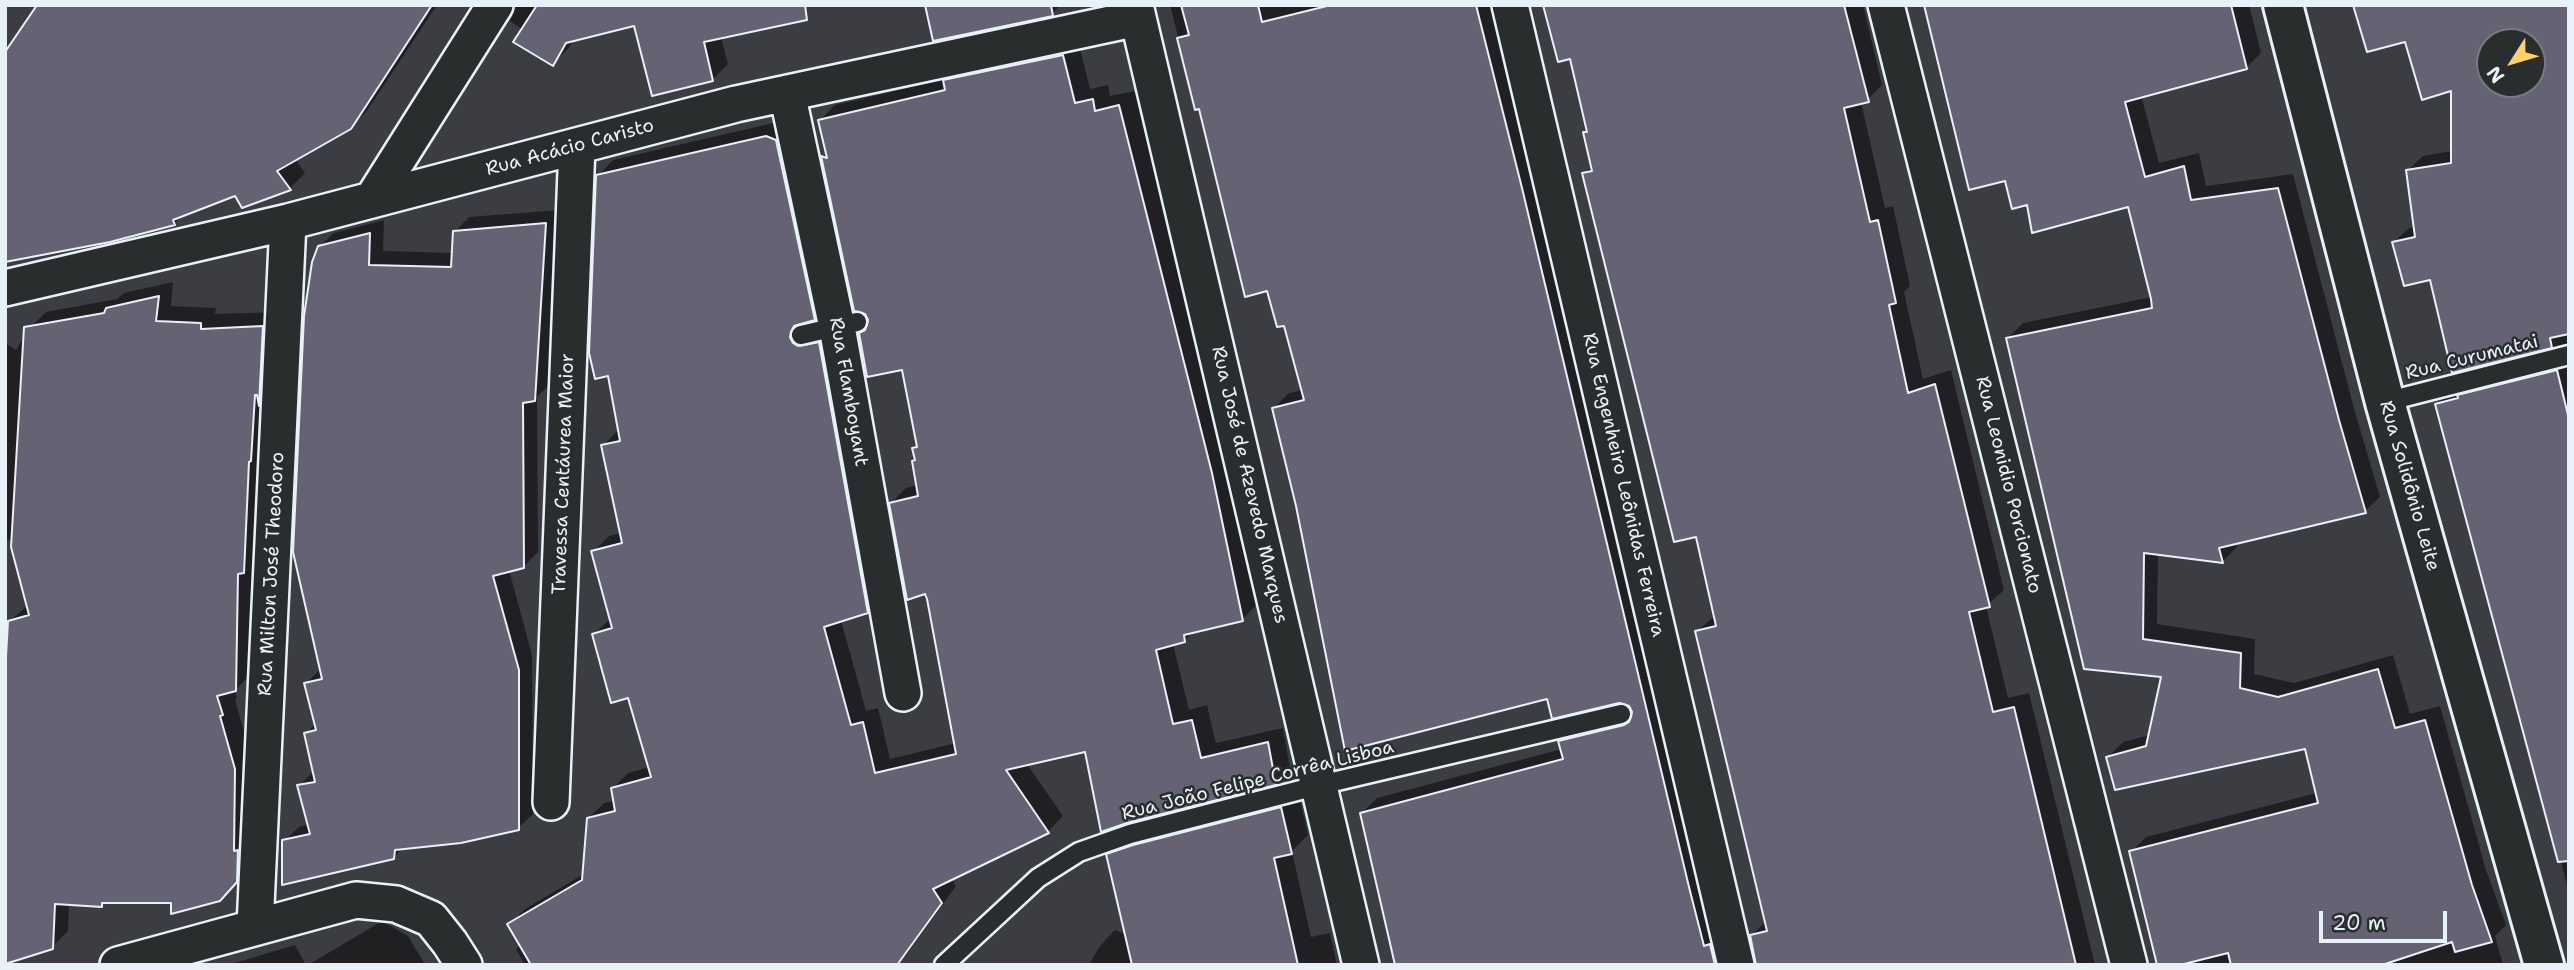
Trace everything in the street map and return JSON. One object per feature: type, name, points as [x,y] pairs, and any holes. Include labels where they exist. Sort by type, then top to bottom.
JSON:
[{"type":"main road","name":"Rua Solidônio Leite","points":[[2283,5],[2385,402],[2544,965]]},
{"type":"street","points":[[372,200],[495,5]]},
{"type":"street","name":"Rua Engenheiro Leônidas Ferreira","points":[[1510,5],[1736,965]]},
{"type":"street","name":"Rua Leonidio Porcionato","points":[[1886,5],[2129,965]]},
{"type":"street","name":"Rua Acácio Caristo","points":[[5,288],[288,222],[787,93],[1136,12]]},
{"type":"street","name":"Rua José de Azevedo Marques","points":[[1136,12],[1361,965]]},
{"type":"street","name":"Rua Flamboyant","points":[[787,93],[847,325],[903,692]]},
{"type":"street","name":"Travessa Centáurea Maior","points":[[551,802],[576,383],[576,146]]},
{"type":"street","name":"Rua Milton José Theodoro","points":[[255,927],[288,222]]},
{"type":"street","points":[[118,965],[356,900],[396,904],[431,919],[464,965]]},
{"type":"lane","points":[[802,335],[847,325]]},
{"type":"lane","name":"Rua Curumatai","points":[[2385,402],[2569,355]]},
{"type":"lane","name":"Rua João Felipe Corrêa Lisboa","points":[[944,965],[1038,878],[1079,852],[1130,834],[1320,785],[1621,714]]},
{"type":"building","points":[[37,5],[432,5],[351,129],[277,171],[291,190],[242,208],[235,196],[173,220],[175,225],[110,242],[5,262],[5,52]]},
{"type":"building","points":[[537,5],[805,5],[807,20],[704,42],[713,81],[652,96],[634,26],[566,43],[553,66],[513,42]]},
{"type":"building","points":[[925,5],[1051,5],[1053,16],[933,41]]},
{"type":"building","points":[[1181,5],[1258,5],[1262,22],[1331,5],[1476,5],[1689,887],[1704,946],[1710,944],[1715,965],[1395,965],[1360,813],[1563,759],[1558,741],[1624,725],[1629,722],[1632,712],[1629,706],[1619,703],[1552,719],[1547,699],[1345,751],[1296,506],[1272,408],[1304,400],[1284,326],[1277,327],[1267,291],[1245,297],[1199,109],[1195,110],[1177,38],[1189,35]]},
{"type":"building","points":[[1543,5],[1844,5],[1869,102],[1844,108],[1870,222],[1878,220],[1896,303],[1889,305],[1908,393],[1935,384],[1990,607],[1969,612],[1993,712],[2014,707],[2076,965],[1756,965],[1750,935],[1767,931],[1695,631],[1716,626],[1696,537],[1674,542],[1582,173],[1592,171],[1583,132],[1587,132],[1570,59],[1558,62]]},
{"type":"building","points":[[1924,5],[2231,5],[2247,69],[2125,102],[2145,177],[2184,166],[2191,200],[2278,188],[2366,513],[2219,548],[2223,563],[2144,553],[2143,639],[2241,653],[2240,688],[2278,697],[2378,669],[2395,728],[2425,720],[2472,885],[2492,942],[2455,952],[2452,942],[2382,965],[2231,965],[2228,953],[2180,965],[2157,965],[2129,851],[2318,803],[2305,749],[2115,790],[2106,757],[2146,746],[2161,677],[2084,669],[2006,338],[2152,308],[2151,299],[2128,207],[2032,233],[2027,205],[2012,209],[2005,181],[1969,190]]},
{"type":"building","points":[[2353,5],[2569,5],[2569,334],[2550,338],[2552,348],[2452,373],[2430,280],[2404,286],[2392,242],[2415,237],[2406,170],[2451,163],[2451,91],[2422,100],[2405,42],[2367,52]]},
{"type":"building","points":[[1063,55],[1075,103],[1093,99],[1095,111],[1119,105],[1212,473],[1243,621],[1184,635],[1185,642],[1156,650],[1173,724],[1192,720],[1201,758],[1268,742],[1276,785],[1101,832],[1085,752],[1006,770],[1049,833],[933,889],[942,903],[897,965],[531,965],[507,924],[582,880],[587,818],[615,811],[611,788],[651,777],[628,698],[611,703],[592,634],[612,628],[591,551],[622,543],[601,445],[620,441],[608,376],[595,379],[589,353],[596,175],[766,136],[776,140],[815,320],[794,326],[790,337],[798,346],[819,342],[868,613],[824,627],[851,725],[863,722],[875,773],[956,754],[927,599],[925,594],[907,600],[889,503],[918,496],[912,461],[915,460],[912,448],[917,447],[902,370],[867,377],[859,333],[865,330],[868,320],[865,314],[854,311],[821,156],[827,158],[818,120],[945,90],[943,80]]},
{"type":"building","points":[[546,223],[535,401],[523,403],[524,568],[493,576],[519,670],[519,830],[461,843],[395,850],[394,859],[282,885],[282,840],[310,834],[297,785],[315,782],[304,733],[316,730],[304,683],[322,679],[293,552],[304,316],[312,262],[318,246],[370,233],[369,265],[451,267],[453,231]]},
{"type":"building","points":[[159,296],[156,321],[201,323],[201,329],[263,326],[259,406],[255,395],[249,462],[244,573],[238,574],[236,691],[217,696],[235,769],[234,851],[238,850],[237,882],[220,901],[171,914],[171,903],[102,903],[102,907],[55,904],[53,949],[5,964],[5,674],[8,621],[29,615],[11,547],[24,327],[104,313],[106,308]]},
{"type":"building","points":[[2557,370],[2569,419],[2569,861],[2558,862],[2435,404],[2458,398],[2457,395]]},
{"type":"building","points":[[1281,807],[1292,854],[1274,858],[1298,965],[1132,965],[1106,854]]}]
